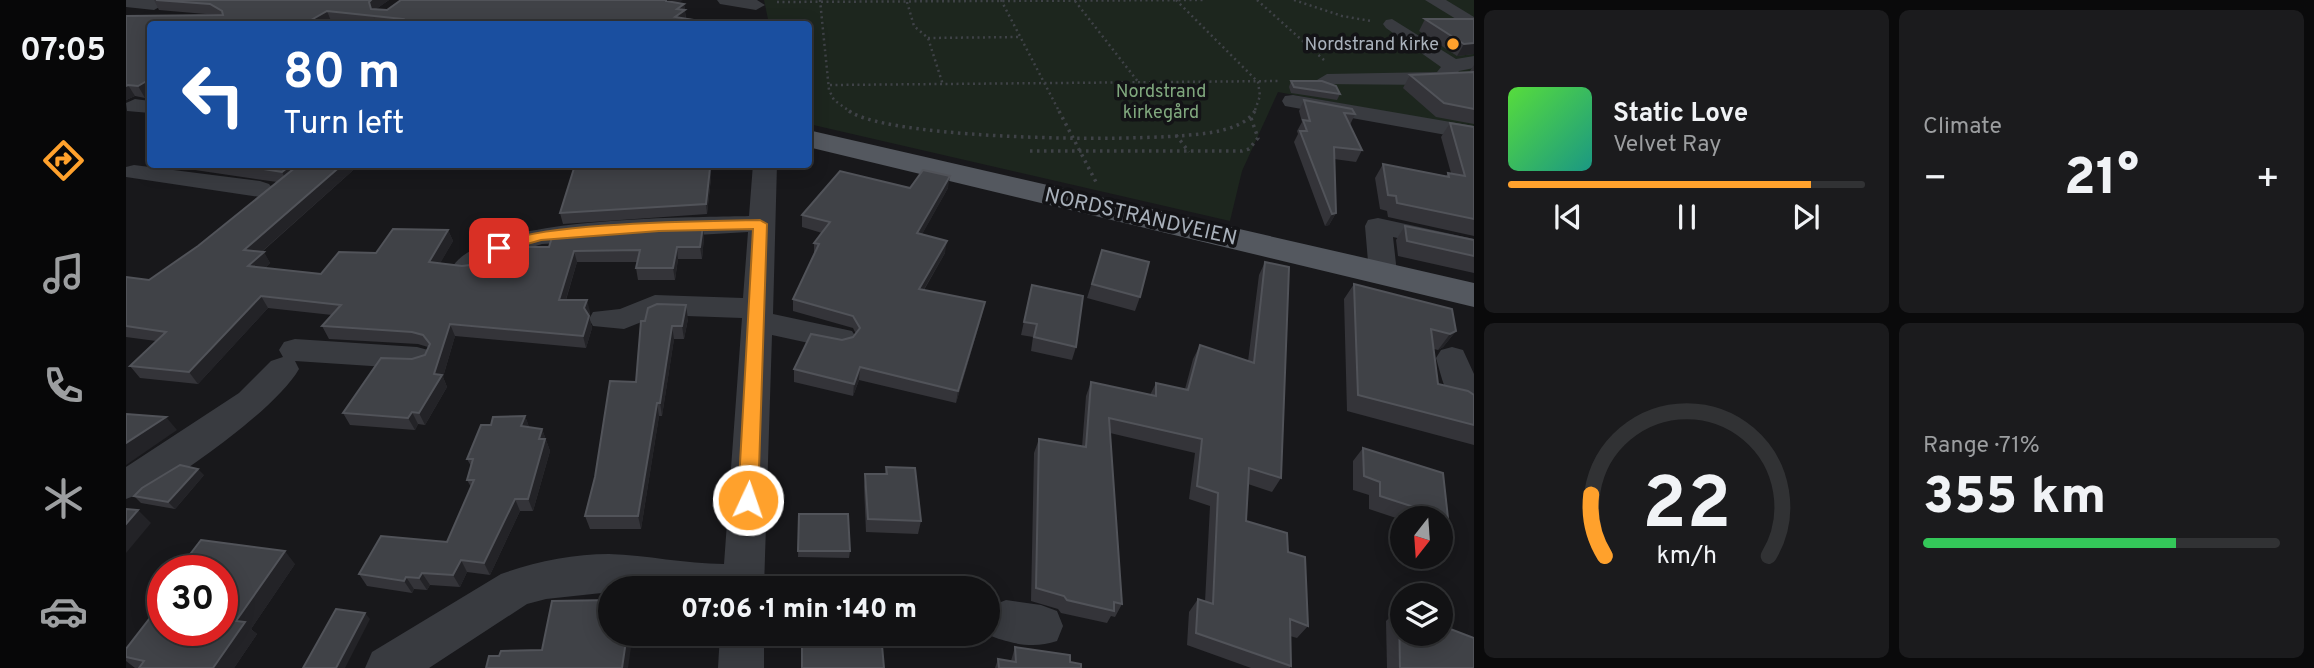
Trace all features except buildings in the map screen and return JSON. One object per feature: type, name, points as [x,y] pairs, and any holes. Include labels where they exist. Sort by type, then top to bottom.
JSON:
[{"type":"main road","points":[[126,17],[160,13]]},
{"type":"main road","name":"NORDSTRANDVEIEN","points":[[812,139],[1474,295]]},
{"type":"street","points":[[130,0],[126,2],[160,13]]},
{"type":"street","points":[[726,0],[756,7]]},
{"type":"street","points":[[1434,0],[1474,25]]},
{"type":"street","points":[[1392,23],[1452,66]]},
{"type":"street","points":[[1327,80],[1433,79],[1444,77],[1452,66],[1474,62]]},
{"type":"street","points":[[1293,101],[1474,133]]},
{"type":"street","points":[[743,576],[765,168]]},
{"type":"street","points":[[137,170],[260,189]]},
{"type":"street","points":[[659,214],[760,218]]},
{"type":"street","points":[[467,267],[499,248],[540,236],[760,218]]},
{"type":"street","points":[[1383,273],[1378,226],[1474,247]]},
{"type":"street","points":[[604,318],[624,319],[655,305],[756,315],[841,339]]},
{"type":"street","points":[[126,483],[142,478],[251,402],[289,359],[417,358]]},
{"type":"street","points":[[1452,358],[1464,394],[1474,404]]},
{"type":"street","points":[[388,668],[516,588],[546,580],[608,573],[634,576]]},
{"type":"street","points":[[741,646],[741,668]]},
{"type":"path","points":[[820,1],[833,99],[845,110],[924,131],[954,135],[1176,135],[1222,131],[1251,118],[1259,104],[1258,82],[1176,0]]},
{"type":"path","points":[[756,7],[820,1],[1206,0]]},
{"type":"path","points":[[1256,0],[1349,81]]},
{"type":"path","points":[[1001,1],[1099,187],[1099,206]]},
{"type":"path","points":[[1075,1],[1139,83]]},
{"type":"path","points":[[906,2],[914,26],[928,38],[943,85]]},
{"type":"path","points":[[928,38],[1021,37]]},
{"type":"path","points":[[830,85],[1327,80]]},
{"type":"path","points":[[1030,151],[1234,152],[1250,149],[1258,138],[1251,118]]},
{"type":"path","points":[[1176,135],[1189,153]]},
{"type":"green space","name":"Nordstrand kirkegård","points":[[764,0],[1474,0],[1474,128],[1278,92],[1242,171],[1230,221],[812,125],[812,21],[768,21]]},
{"type":"place","name":"Nordstrand kirke","points":[[1453,44]]},
{"type":"route","points":[[499,248],[540,236],[659,227],[760,224],[748,500]]}]
